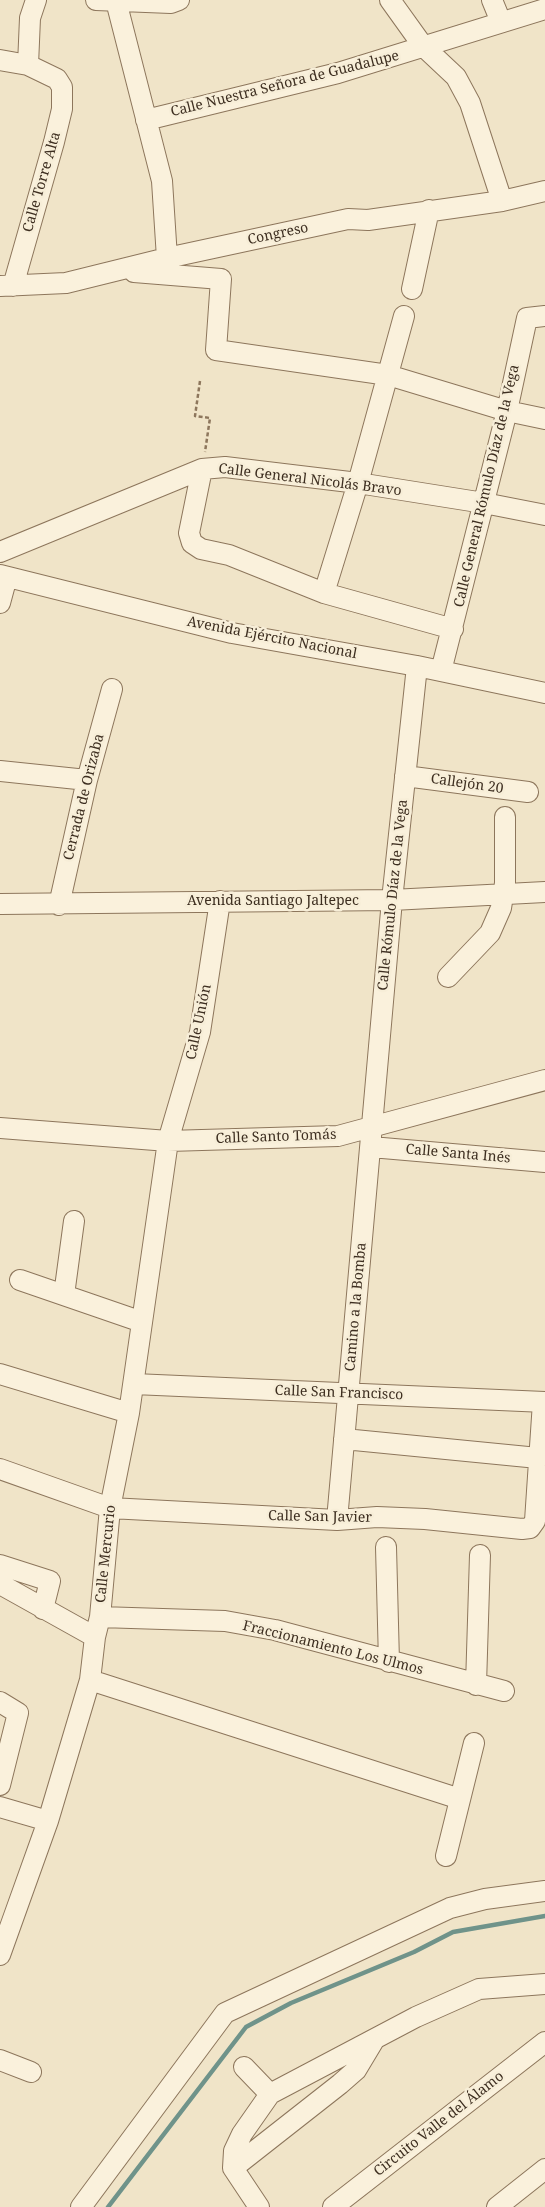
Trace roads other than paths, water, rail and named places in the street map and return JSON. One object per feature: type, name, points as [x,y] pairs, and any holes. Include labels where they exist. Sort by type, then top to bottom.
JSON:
[{"type":"street","points":[[0,60],[28,65],[30,18],[36,0]]},
{"type":"street","points":[[96,0],[171,3],[179,0]]},
{"type":"street","points":[[390,0],[423,46],[456,77],[470,103],[502,201]]},
{"type":"street","points":[[492,0],[501,22]]},
{"type":"street","points":[[116,1],[162,181],[167,258]]},
{"type":"street","name":"Calle Nuestra Señora de Guadalupe","points":[[146,120],[338,73],[545,9]]},
{"type":"street","name":"Calle Torre Alta","points":[[6,286],[62,109],[62,88],[57,79],[28,65]]},
{"type":"street","name":"Congreso","points":[[6,286],[66,284],[167,258],[348,220],[368,220],[502,201],[545,191]]},
{"type":"street","points":[[412,289],[429,210]]},
{"type":"street","points":[[117,271],[221,279],[216,350],[388,375],[507,411],[545,420]]},
{"type":"street","points":[[324,593],[358,484],[404,316]]},
{"type":"street","name":"Calle General Rómulo Díaz de la Vega","points":[[441,672],[507,411],[526,318],[545,316]]},
{"type":"street","name":"Calle General Nicolás Bravo","points":[[0,552],[202,469],[225,467],[358,484],[484,503],[545,515]]},
{"type":"street","points":[[202,469],[189,533],[192,543],[200,549],[229,555],[324,593],[453,629]]},
{"type":"street","points":[[0,603],[4,576]]},
{"type":"street","name":"Avenida Ejército Nacional","points":[[4,576],[232,633],[417,666],[545,693]]},
{"type":"street","name":"Calle Rómulo Díaz de la Vega","points":[[372,1125],[392,900],[417,666]]},
{"type":"street","name":"Cerrada de Orizaba","points":[[59,905],[87,780],[112,689]]},
{"type":"street","points":[[0,771],[87,780]]},
{"type":"street","name":"Callejón 20","points":[[406,776],[528,792]]},
{"type":"street","points":[[448,977],[490,933],[501,908],[504,894],[506,816]]},
{"type":"street","name":"Avenida Santiago Jaltepec","points":[[0,904],[59,905],[220,900],[392,900],[545,892]]},
{"type":"street","name":"Calle Unión","points":[[168,1141],[200,1032],[220,900]]},
{"type":"street","name":"Calle Santo Tomás","points":[[0,1128],[168,1141],[338,1136],[372,1125],[545,1080]]},
{"type":"street","name":"Camino a la Bomba","points":[[337,1520],[372,1125]]},
{"type":"street","name":"Calle Mercurio","points":[[0,1955],[48,1821],[90,1680],[95,1637],[100,1617],[110,1508],[134,1384],[168,1141]]},
{"type":"street","name":"Calle Santa Inés","points":[[371,1146],[545,1162]]},
{"type":"street","points":[[64,1295],[74,1221]]},
{"type":"street","points":[[20,1280],[142,1322]]},
{"type":"street","points":[[0,1374],[129,1413]]},
{"type":"street","name":"Calle San Francisco","points":[[134,1384],[544,1402]]},
{"type":"street","points":[[344,1439],[538,1458],[544,1402]]},
{"type":"street","name":"Calle San Javier","points":[[0,1469],[110,1508],[337,1520],[387,1518],[522,1529],[530,1528],[534,1521],[538,1458]]},
{"type":"street","points":[[386,1547],[390,1662]]},
{"type":"street","points":[[476,1684],[480,1555]]},
{"type":"street","points":[[0,1565],[50,1580],[43,1608]]},
{"type":"street","points":[[0,1584],[86,1634],[95,1637]]},
{"type":"street","name":"Fraccionamiento Los Ulmos","points":[[100,1617],[110,1619],[224,1621],[275,1630],[504,1692]]},
{"type":"street","points":[[90,1680],[460,1799]]},
{"type":"street","points":[[0,1702],[18,1713],[0,1785]]},
{"type":"street","points":[[446,1856],[474,1743]]},
{"type":"street","points":[[8,1809],[48,1821]]},
{"type":"street","points":[[81,2207],[225,2013],[450,1908],[485,1900],[545,1891]]},
{"type":"street","points":[[258,2207],[232,2168],[234,2151],[242,2134],[270,2094],[416,2017],[479,1989],[545,1984]]},
{"type":"street","points":[[232,2168],[346,2079],[362,2062],[374,2040]]},
{"type":"street","name":"Circuito Valle del Álamo","points":[[333,2207],[545,2042]]},
{"type":"street","points":[[0,2060],[31,2072]]},
{"type":"street","points":[[244,2067],[270,2094]]},
{"type":"street","points":[[497,2207],[545,2170]]},
{"type":"waterway","points":[[108,2207],[246,2027],[291,2003],[414,1952],[453,1932],[545,1916]]}]
